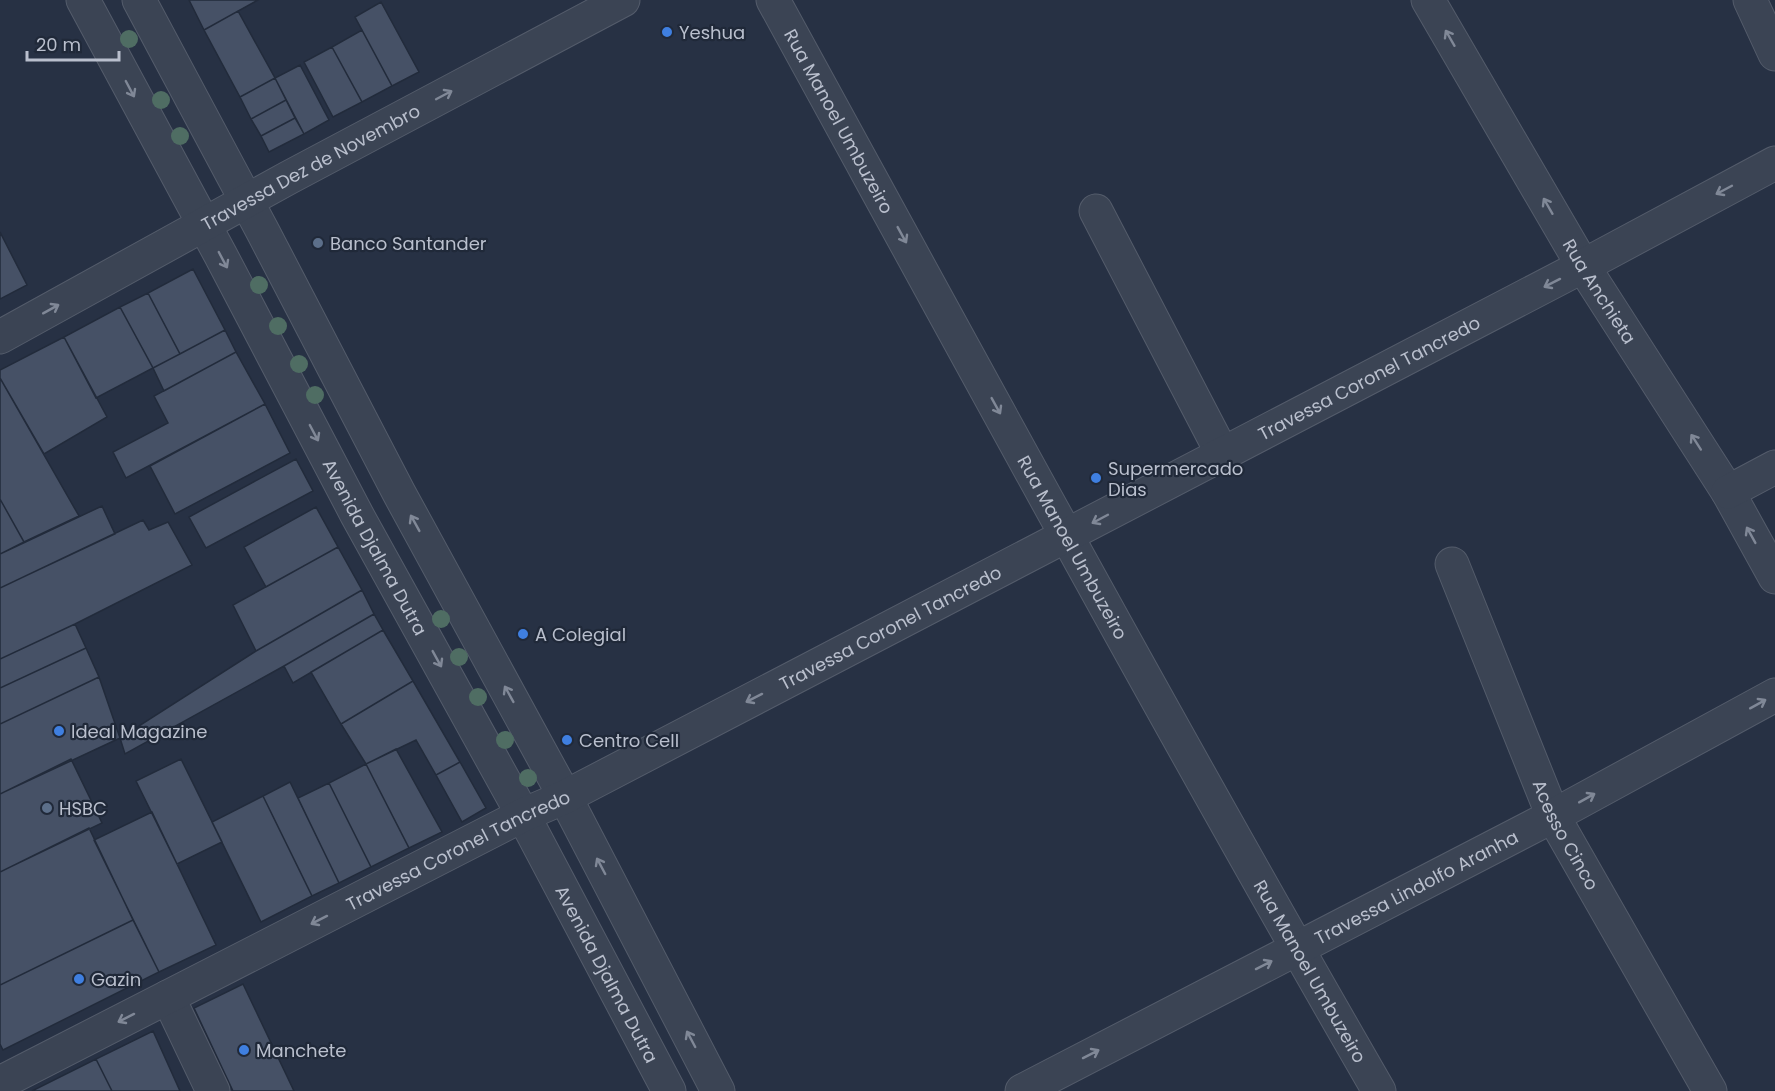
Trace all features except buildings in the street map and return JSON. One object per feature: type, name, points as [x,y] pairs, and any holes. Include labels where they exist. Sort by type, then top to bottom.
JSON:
[{"type":"street","name":"Avenida Djalma Dutra","points":[[83,0],[357,515],[523,815],[669,1091]]},
{"type":"street","points":[[139,0],[399,494],[565,797],[718,1091]]},
{"type":"street","name":"Travessa Dez de Novembro","points":[[0,337],[245,201],[623,0]]},
{"type":"street","name":"Rua Manoel Umbuzeiro","points":[[773,0],[1067,536],[1296,948],[1379,1091]]},
{"type":"street","name":"Rua Anchieta","points":[[1428,0],[1583,266],[1728,492],[1775,577]]},
{"type":"street","points":[[1750,0],[1775,54]]},
{"type":"street","name":"Travessa Coronel Tancredo","points":[[0,1083],[523,815],[565,797],[1583,266],[1775,163]]},
{"type":"street","points":[[1096,211],[1222,453]]},
{"type":"street","points":[[1728,492],[1775,467]]},
{"type":"street","points":[[357,515],[399,494]]},
{"type":"street","name":"Acesso Cinco","points":[[1452,564],[1553,816],[1710,1091]]},
{"type":"street","name":"Travessa Lindolfo Aranha","points":[[1035,1088],[1296,948],[1553,816],[1775,695]]},
{"type":"street","points":[[168,997],[213,1091]]},
{"type":"place","name":"Yeshua","points":[[667,32]]},
{"type":"place","name":"Banco Santander","points":[[318,243]]},
{"type":"place","name":"Supermercado Dias","points":[[1096,478]]},
{"type":"place","name":"A Colegial","points":[[523,634]]},
{"type":"place","name":"Ideal Magazine","points":[[59,731]]},
{"type":"place","name":"Centro Cell","points":[[567,740]]},
{"type":"place","name":"HSBC","points":[[47,808]]},
{"type":"place","name":"Gazin","points":[[79,979]]},
{"type":"place","name":"Manchete","points":[[244,1050]]}]
